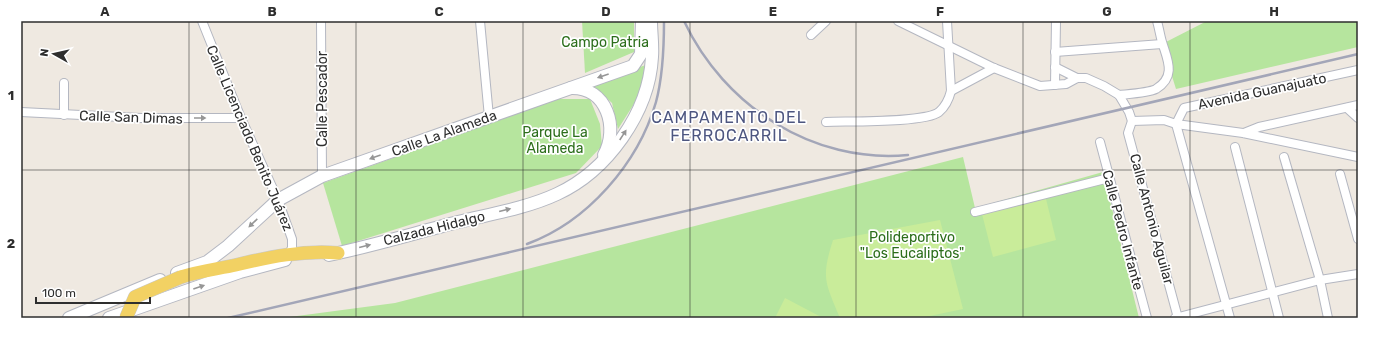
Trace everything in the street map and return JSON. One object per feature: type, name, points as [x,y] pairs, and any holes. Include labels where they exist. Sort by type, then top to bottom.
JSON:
[{"type":"main road","points":[[126,318],[135,298],[179,275],[235,265],[258,259],[317,251],[338,253]]},
{"type":"street","name":"Calle Licenciado Benito Juárez","points":[[202,21],[241,118],[278,200],[292,239],[292,248],[288,255]]},
{"type":"street","name":"Calle Pescador","points":[[321,21],[322,176]]},
{"type":"street","points":[[480,21],[489,117]]},
{"type":"street","points":[[642,21],[647,56]]},
{"type":"street","name":"Calzada Hidalgo","points":[[109,318],[240,272],[287,260],[313,258],[338,253],[538,200],[571,187],[597,167],[612,151],[633,118],[643,97],[651,21]]},
{"type":"street","points":[[811,35],[826,21]]},
{"type":"street","points":[[898,21],[994,68],[1040,86],[1066,84],[1077,78]]},
{"type":"street","points":[[826,122],[922,118],[938,113],[948,102],[951,91],[947,44],[947,21]]},
{"type":"street","points":[[1055,85],[1056,21]]},
{"type":"street","points":[[1119,95],[1155,89],[1164,81],[1169,70],[1169,59],[1162,44],[1157,21]]},
{"type":"street","points":[[1055,52],[1162,44]]},
{"type":"street","name":"Calle La Alameda","points":[[71,318],[179,275],[207,262],[228,246],[278,200],[322,176],[633,66],[647,56]]},
{"type":"street","points":[[1055,67],[1077,78],[1086,78],[1119,95],[1130,112],[1132,121],[1164,120],[1176,124],[1243,133],[1358,157]]},
{"type":"street","points":[[951,91],[994,68]]},
{"type":"street","name":"Avenida Guanajuato","points":[[1176,124],[1184,108],[1358,70]]},
{"type":"street","points":[[64,83],[64,114]]},
{"type":"street","points":[[568,88],[578,88],[591,92],[601,99],[607,113],[610,137],[607,150],[597,167]]},
{"type":"street","points":[[1243,133],[1259,127],[1358,105]]},
{"type":"street","points":[[1347,108],[1358,118]]},
{"type":"street","name":"Calle San Dimas","points":[[21,112],[141,118],[241,118]]},
{"type":"street","name":"Calle Antonio Aguilar","points":[[1132,121],[1128,133],[1177,318]]},
{"type":"street","points":[[1176,124],[1230,318]]},
{"type":"street","name":"Calle Pedro Infante","points":[[1100,142],[1147,318]]},
{"type":"street","points":[[1236,147],[1274,291],[1279,318]]},
{"type":"street","points":[[1284,157],[1320,280],[1328,318]]},
{"type":"street","points":[[1340,174],[1358,239]]},
{"type":"street","points":[[975,212],[1109,178]]},
{"type":"street","points":[[1177,318],[1274,291],[1320,280],[1358,274]]},
{"type":"street","points":[[179,275],[174,279],[175,286],[182,293]]},
{"type":"green space","name":"Campo Patria","points":[[582,21],[634,21],[634,52],[585,73]]},
{"type":"green space","points":[[1207,21],[1358,21],[1358,47],[1176,89],[1162,44]]},
{"type":"green space","points":[[646,65],[639,96],[618,129],[612,103],[590,83]]},
{"type":"green space","name":"Parque La Alameda","points":[[558,99],[590,99],[600,124],[602,146],[576,173],[342,246],[323,183]]},
{"type":"green space","name":"Polideportivo \"Los Eucaliptos\"","points":[[963,157],[975,208],[1103,172],[1139,318],[282,318],[395,303]]},
{"type":"green space","points":[[1046,199],[1056,240],[993,257],[982,214]]},
{"type":"green space","points":[[940,220],[963,309],[920,318],[840,318],[826,280],[827,263],[833,240]]},
{"type":"green space","points":[[785,298],[823,318],[775,318]]},
{"type":"railway","points":[[527,244],[549,234],[570,221],[589,206],[607,188],[637,147],[648,125],[656,102],[663,62],[664,21]]},
{"type":"railway","points":[[684,21],[701,52],[723,79],[747,103],[775,123],[806,139],[839,150],[873,155],[908,155]]},
{"type":"railway","points":[[228,318],[1358,54]]},
{"type":"district","name":"CAMPAMENTO DEL FERROCARRIL","points":[[729,126]]}]
